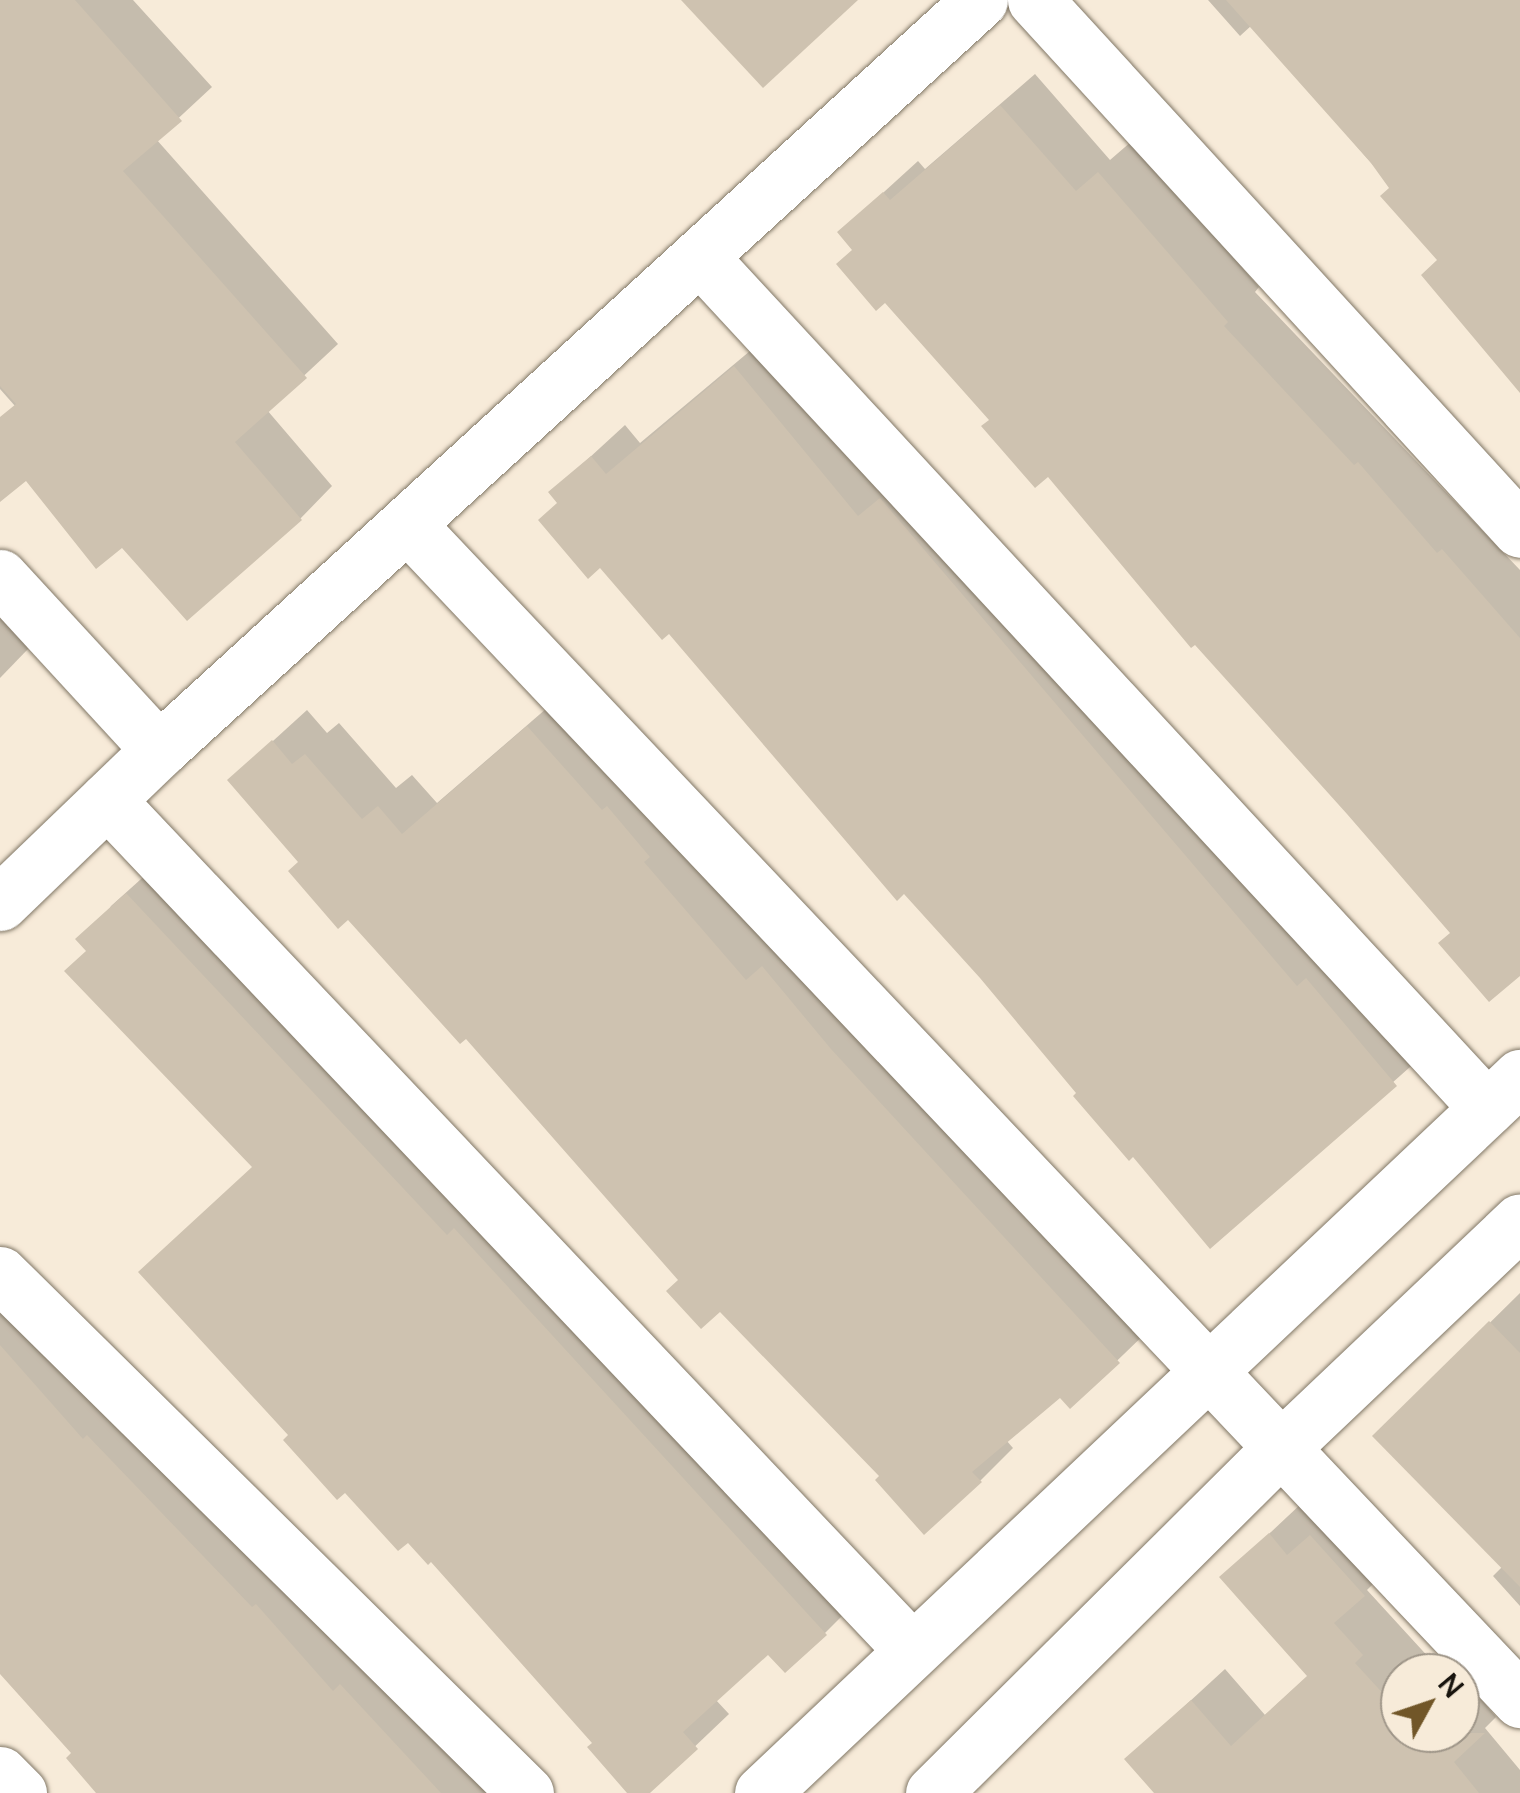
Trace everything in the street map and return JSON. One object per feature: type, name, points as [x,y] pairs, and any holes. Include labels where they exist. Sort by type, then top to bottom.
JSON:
[{"type":"street","points":[[0,903],[158,750],[408,526],[980,0]]},
{"type":"street","points":[[1035,0],[1520,530]]},
{"type":"street","points":[[700,257],[1503,1092],[762,1793]]},
{"type":"street","points":[[408,526],[1204,1371],[1520,1700]]},
{"type":"street","points":[[0,577],[158,750]]},
{"type":"street","points":[[107,800],[912,1650]]},
{"type":"street","points":[[934,1793],[1279,1450],[1520,1221]]},
{"type":"street","points":[[0,1274],[526,1793]]},
{"type":"street","points":[[0,1774],[20,1793]]},
{"type":"building","points":[[0,0],[75,0],[182,121],[123,171],[307,378],[235,442],[302,520],[187,621],[122,548],[96,569],[26,481],[0,502],[0,417],[16,404],[0,386]]},
{"type":"building","points":[[681,0],[858,0],[763,88]]},
{"type":"building","points":[[1226,0],[1520,0],[1520,393],[1421,275],[1437,260],[1380,196],[1389,188],[1371,163]]},
{"type":"building","points":[[1000,105],[1076,191],[1098,172],[1228,322],[1224,326],[1354,465],[1358,462],[1437,553],[1442,549],[1520,638],[1520,976],[1489,1002],[1438,943],[1450,933],[1347,814],[1195,645],[1191,648],[1048,477],[1035,488],[981,426],[989,420],[885,303],[876,311],[836,264],[852,250],[837,232],[883,192],[890,200]]},
{"type":"building","points":[[734,366],[858,516],[880,498],[1297,986],[1306,978],[1397,1086],[1210,1249],[1133,1157],[1129,1161],[1073,1096],[1076,1093],[980,978],[904,894],[897,901],[669,634],[662,640],[600,568],[588,579],[538,520],[557,503],[548,492],[591,456],[606,474]]},
{"type":"building","points":[[527,726],[602,810],[607,806],[650,857],[644,862],[746,980],[762,966],[831,1049],[1120,1363],[1070,1409],[1060,1398],[972,1472],[982,1482],[924,1535],[875,1480],[879,1476],[720,1312],[701,1329],[666,1291],[678,1280],[466,1039],[460,1044],[348,920],[338,929],[288,871],[298,862],[227,780],[272,740],[292,764],[305,754],[362,819],[378,806],[402,834]]},
{"type":"building","points":[[126,893],[447,1235],[454,1228],[827,1635],[785,1673],[768,1655],[683,1732],[698,1749],[650,1793],[627,1793],[587,1747],[592,1743],[431,1562],[428,1565],[408,1543],[398,1551],[345,1493],[337,1500],[283,1440],[288,1435],[138,1272],[252,1167],[64,971],[86,951],[75,939]]},
{"type":"building","points":[[1489,1321],[1520,1353],[1520,1587],[1372,1436]]},
{"type":"building","points":[[0,1345],[83,1439],[87,1435],[252,1607],[256,1604],[333,1691],[340,1684],[441,1793],[96,1793],[66,1758],[71,1753],[0,1674]]},
{"type":"building","points":[[1269,1533],[1287,1555],[1310,1535],[1365,1596],[1334,1623],[1363,1655],[1355,1663],[1380,1690],[1380,1753],[1464,1753],[1454,1762],[1479,1793],[1154,1793],[1124,1759],[1191,1700],[1231,1746],[1307,1676],[1219,1577]]}]
